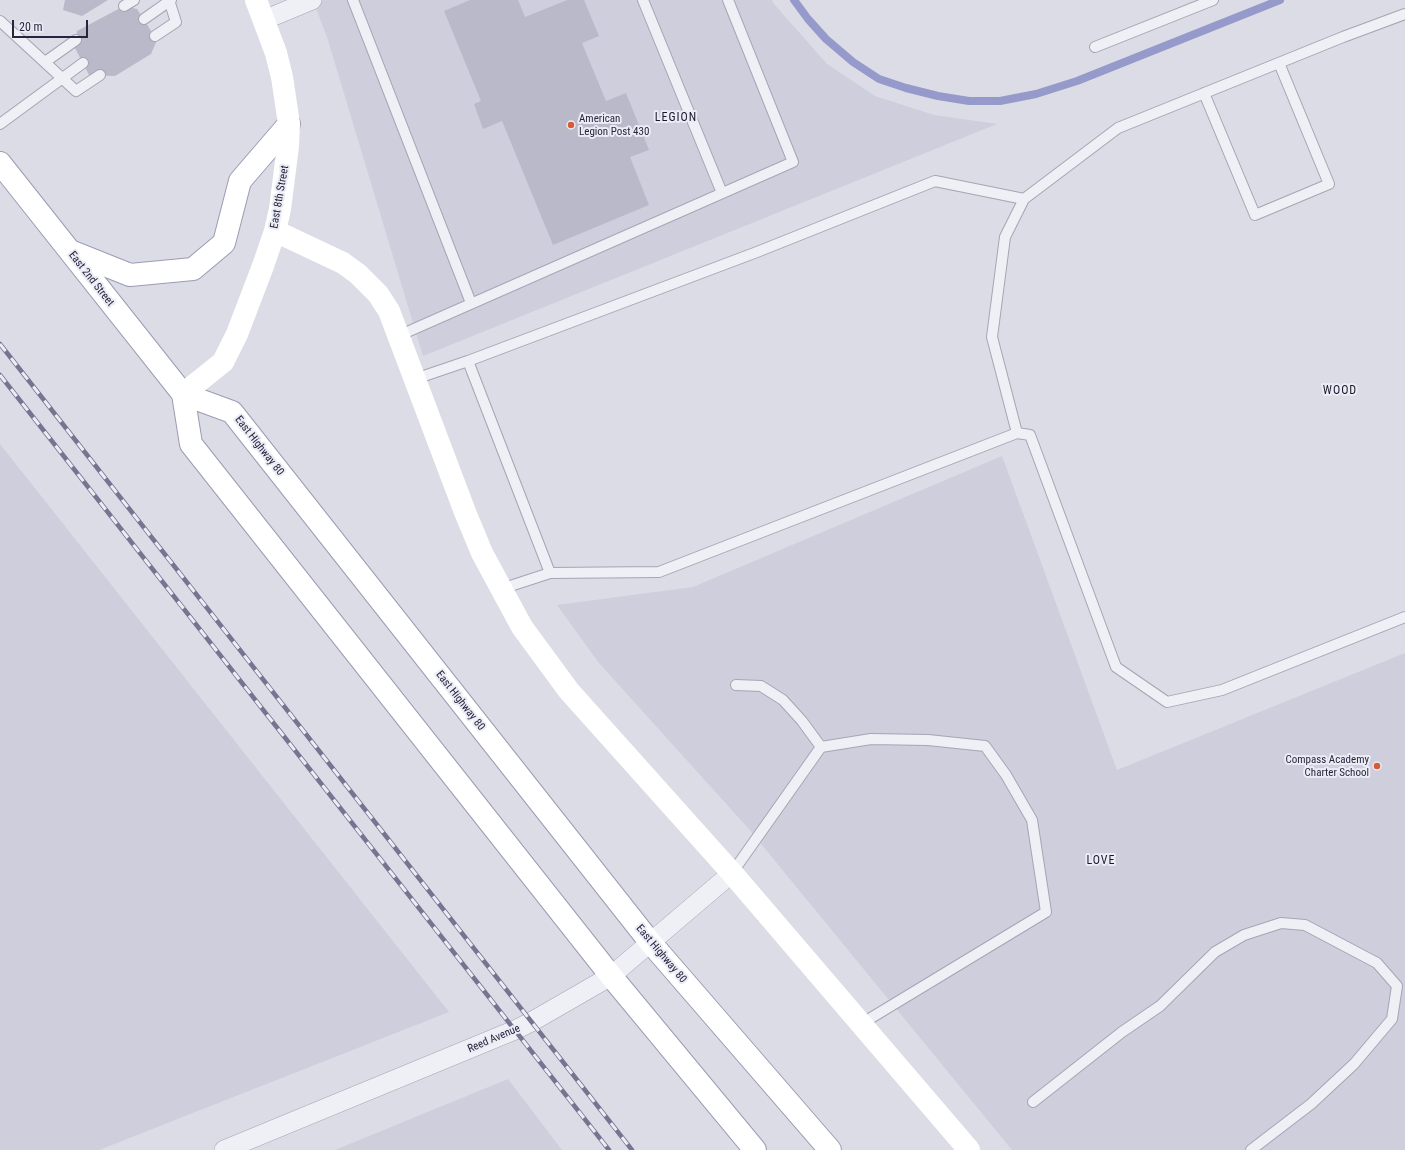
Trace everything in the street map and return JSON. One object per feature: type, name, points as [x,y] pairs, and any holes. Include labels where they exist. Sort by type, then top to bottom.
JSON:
[{"type":"main road","name":"East 8th Street","points":[[183,394],[223,362],[237,334],[275,230],[280,209],[288,146],[289,124],[281,71],[260,10]]},
{"type":"main road","points":[[69,251],[130,275],[193,269],[224,243],[240,181],[289,124]]},
{"type":"main road","name":"East 2nd Street","points":[[0,163],[183,394]]},
{"type":"main road","points":[[275,230],[343,263],[358,274],[378,294],[389,311],[482,554],[522,627],[569,691],[732,873],[969,1150]]},
{"type":"main road","points":[[183,394],[191,444],[611,976],[755,1150]]},
{"type":"main road","name":"East Highway 80","points":[[183,394],[232,412],[650,942],[830,1150]]},
{"type":"street","points":[[260,10],[312,0]]},
{"type":"street","name":"Reed Avenue","points":[[224,1150],[515,1030],[611,976],[732,873]]},
{"type":"lane","points":[[124,6],[134,0]]},
{"type":"lane","points":[[144,19],[169,0],[176,22],[155,36]]},
{"type":"lane","points":[[353,0],[471,303]]},
{"type":"lane","points":[[643,0],[722,193]]},
{"type":"lane","points":[[398,336],[793,162],[728,0]]},
{"type":"lane","points":[[1095,47],[1213,0]]},
{"type":"lane","points":[[1017,433],[992,337],[1005,237],[1024,199],[1118,128],[1405,14]]},
{"type":"lane","points":[[0,21],[76,91],[100,75]]},
{"type":"lane","points":[[45,62],[76,40]]},
{"type":"lane","points":[[0,124],[83,63]]},
{"type":"lane","points":[[1204,94],[1254,215],[1329,184],[1279,63]]},
{"type":"lane","points":[[415,379],[468,361],[757,252],[935,181],[1024,199]]},
{"type":"lane","points":[[468,361],[550,573]]},
{"type":"lane","points":[[501,589],[550,573],[659,572],[1017,433],[1030,435],[1116,667],[1167,702],[1222,690],[1405,617]]},
{"type":"lane","points":[[736,685],[761,686],[782,700],[802,721],[821,747]]},
{"type":"lane","points":[[732,873],[821,747],[871,739],[928,740],[985,746],[1006,775],[1032,820],[1046,912],[861,1024]]},
{"type":"lane","points":[[1033,1102],[1122,1032],[1160,1006],[1215,952],[1244,935],[1281,923],[1304,925],[1377,963],[1397,986],[1392,1019],[1354,1064],[1311,1104],[1251,1150]]},
{"type":"shaded area","points":[[313,0],[772,0],[827,64],[875,96],[934,115],[997,124],[423,356],[327,37]]},
{"type":"shaded area","points":[[0,444],[449,1012],[99,1150],[0,1150]]},
{"type":"shaded area","points":[[1002,456],[1117,770],[1405,653],[1405,1150],[1012,1150],[748,828],[599,663],[557,605],[693,587]]},
{"type":"shaded area","points":[[508,1079],[562,1150],[335,1150]]},
{"type":"building","points":[[65,0],[108,0],[82,16],[63,10]]},
{"type":"building","name":"American Legion Post 430","points":[[470,0],[518,0],[525,17],[567,0],[584,0],[599,36],[582,43],[606,101],[626,93],[649,150],[630,157],[649,205],[553,245],[502,121],[483,129],[474,104],[481,101],[444,11]]},
{"type":"building","points":[[124,6],[137,9],[157,40],[151,54],[115,76],[89,75],[75,48],[77,31]]},
{"type":"waterway","points":[[794,0],[808,19],[826,39],[853,62],[879,79],[938,96],[969,101],[1000,101],[1036,94],[1077,81],[1280,0]]},
{"type":"railway","points":[[0,344],[632,1150]]},
{"type":"railway","points":[[0,375],[609,1150]]},
{"type":"place","name":"American Legion Post 430","points":[[571,125]]},
{"type":"place","name":"Compass Academy Charter School","points":[[1377,766]]},
{"type":"district","name":"LEGION","points":[[676,118]]},
{"type":"district","name":"WOOD","points":[[1340,391]]},
{"type":"district","name":"LOVE","points":[[1101,861]]}]
